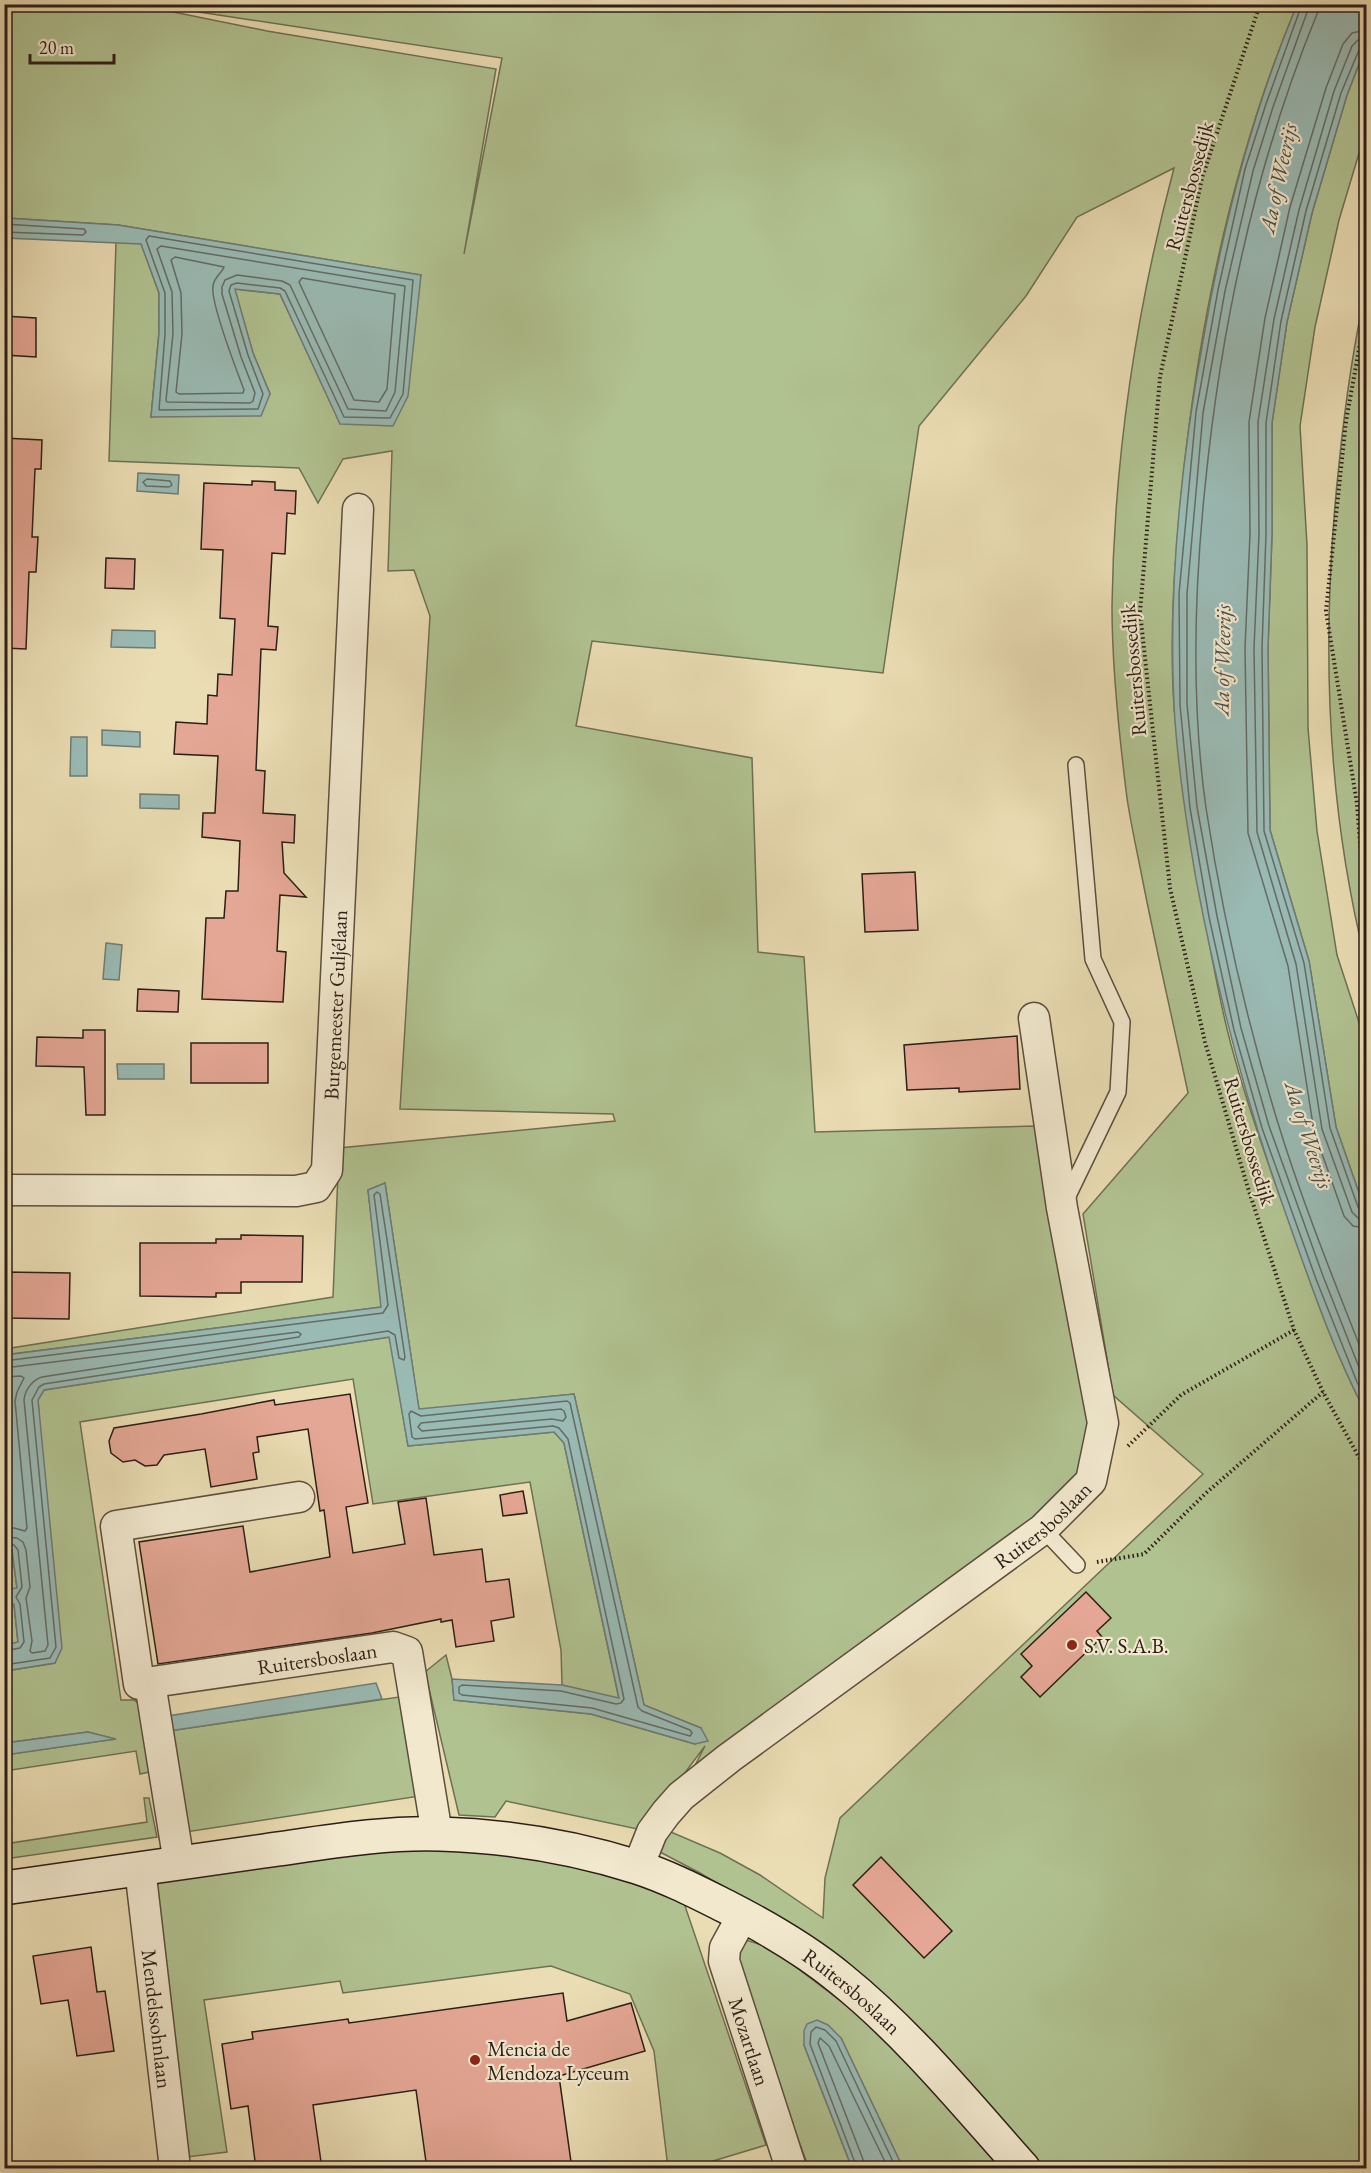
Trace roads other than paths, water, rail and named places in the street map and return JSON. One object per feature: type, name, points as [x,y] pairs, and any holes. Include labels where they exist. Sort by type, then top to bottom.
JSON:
[{"type":"street","name":"Burgemeester Guljélaan","points":[[4,1190],[296,1191],[316,1186],[327,1170],[358,509]]},
{"type":"street","name":"Ruitersboslaan","points":[[638,1867],[652,1832],[681,1796],[729,1758],[1043,1529],[1091,1481],[1103,1423],[1062,1208],[1034,1018]]},
{"type":"street","points":[[179,1863],[150,1683],[139,1684],[116,1526],[299,1497]]},
{"type":"street","name":"Ruitersboslaan","points":[[150,1683],[393,1647],[407,1652],[437,1834]]},
{"type":"street","name":"Ruitersboslaan","points":[[4,1888],[379,1836],[437,1834],[495,1836],[638,1867],[693,1890],[743,1915],[803,1951],[859,1994],[902,2034],[1023,2169]]},
{"type":"street","name":"Mendelssohnlaan","points":[[140,1868],[175,2169]]},
{"type":"street","name":"Mozartlaan","points":[[743,1915],[725,1948],[724,1961],[791,2169]]},
{"type":"lane","points":[[1062,1208],[1118,1092],[1122,1022],[1093,959],[1076,765]]},
{"type":"lane","points":[[1043,1529],[1077,1565]]},
{"type":"water","name":"Aa of Weerijs","points":[[1297,5],[1366,5],[1366,46],[1347,95],[1312,213],[1287,322],[1272,423],[1272,534],[1268,648],[1270,830],[1309,961],[1336,1127],[1366,1213],[1366,1413],[1353,1388],[1310,1283],[1255,1123],[1233,1043],[1196,879],[1182,792],[1174,705],[1173,614],[1178,522],[1195,386],[1211,298],[1240,170],[1266,87]]},
{"type":"water","points":[[5,218],[118,225],[421,275],[408,396],[393,426],[340,424],[280,294],[235,289],[253,353],[270,394],[261,416],[151,417],[159,333],[159,293],[141,244],[5,238]]},
{"type":"water","points":[[138,473],[179,475],[178,494],[137,491]]},
{"type":"water","points":[[112,630],[155,631],[155,648],[111,647]]},
{"type":"water","points":[[102,730],[140,732],[140,747],[102,745]]},
{"type":"water","points":[[71,737],[87,737],[87,776],[70,776]]},
{"type":"water","points":[[140,794],[179,795],[179,809],[140,808]]},
{"type":"water","points":[[106,943],[122,945],[119,980],[103,979]]},
{"type":"water","points":[[117,1064],[164,1064],[164,1079],[118,1079]]},
{"type":"water","points":[[385,1183],[419,1409],[574,1394],[644,1705],[701,1728],[708,1741],[695,1744],[591,1714],[454,1700],[452,1679],[562,1685],[619,1698],[564,1443],[554,1432],[408,1446],[389,1337],[44,1390],[38,1400],[62,1648],[55,1663],[5,1671],[5,1645],[18,1642],[14,1604],[5,1605],[5,1590],[17,1588],[12,1550],[5,1551],[5,1355],[381,1307],[368,1190]]},
{"type":"water","points":[[376,1683],[382,1699],[169,1731],[168,1716]]},
{"type":"water","points":[[88,1732],[116,1739],[5,1755],[5,1743]]},
{"type":"water","points":[[817,2020],[828,2025],[841,2038],[903,2168],[852,2168],[804,2045],[804,2031],[807,2024]]},
{"type":"place","name":"S.V. S.A.B.","points":[[1072,1645]]},
{"type":"place","name":"Mencia de Mendoza Lyceum","points":[[475,2060]]}]
